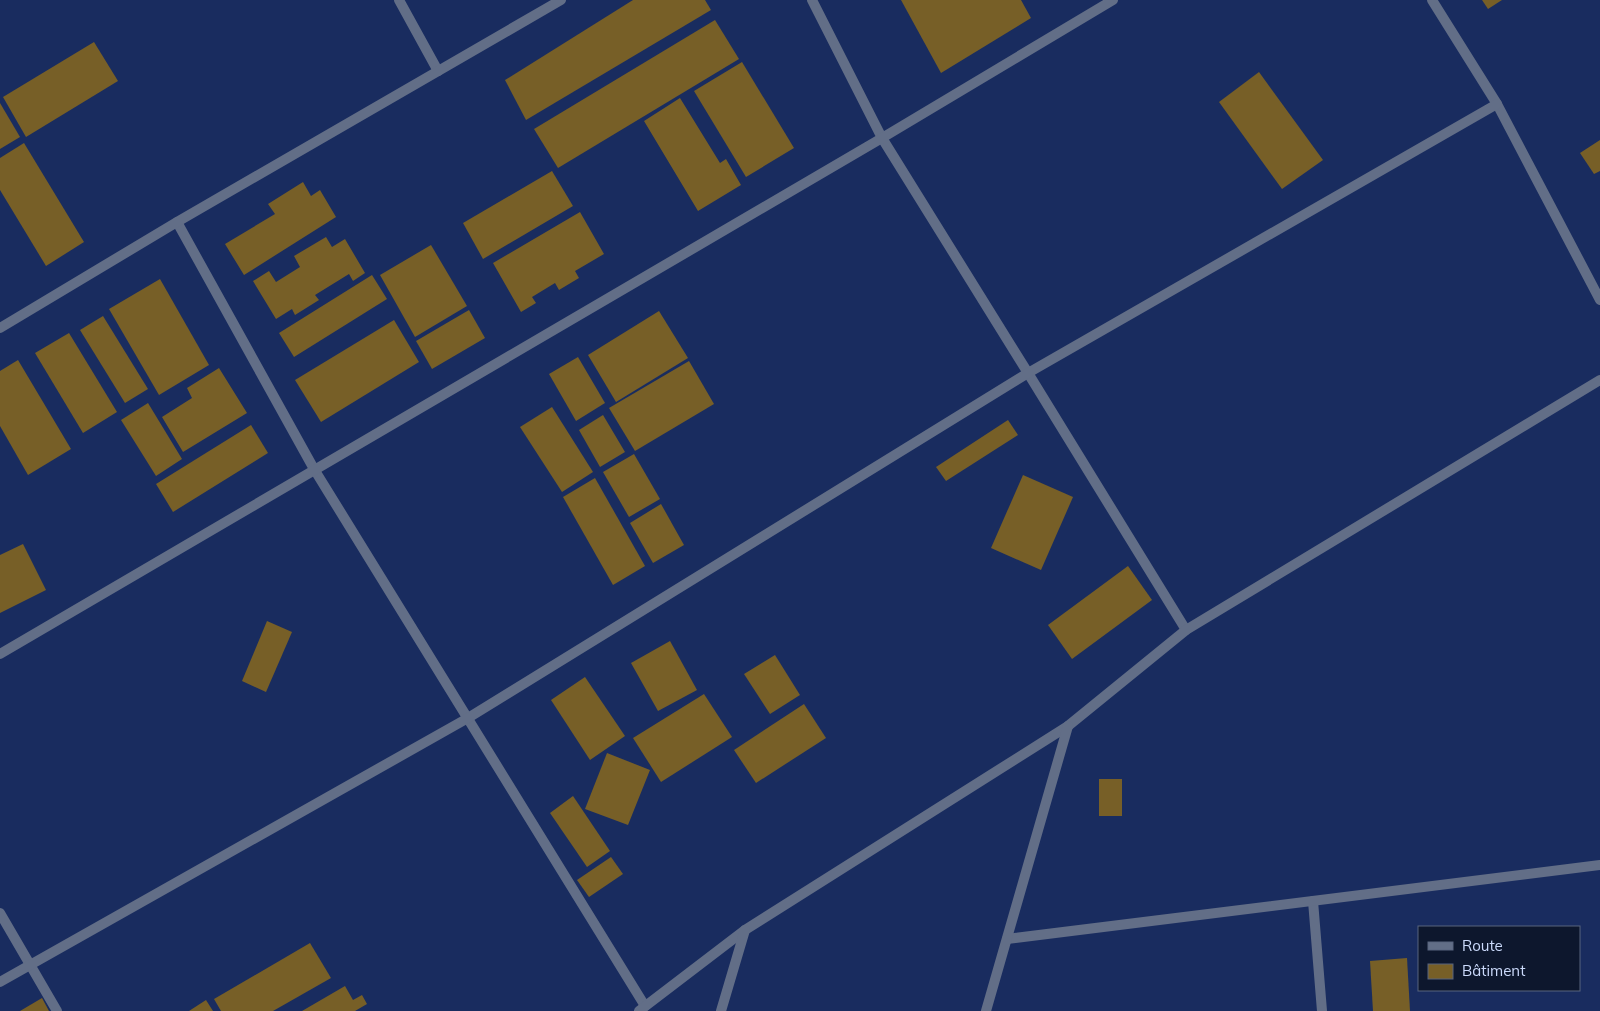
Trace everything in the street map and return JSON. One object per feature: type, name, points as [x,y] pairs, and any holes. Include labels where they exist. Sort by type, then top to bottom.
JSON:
[{"type":"street","points":[[399,0],[438,71]]},
{"type":"street","points":[[0,328],[176,222],[561,0]]},
{"type":"street","points":[[812,0],[882,138],[1186,630]]},
{"type":"street","points":[[0,654],[882,138],[1113,0]]},
{"type":"street","points":[[1432,0],[1497,104],[1600,300]]},
{"type":"street","points":[[0,982],[468,718],[1028,373],[1497,104]]},
{"type":"street","points":[[176,222],[314,469],[468,718],[642,1008],[745,930],[1068,726],[1186,630],[1600,380]]},
{"type":"street","points":[[986,1011],[1068,726]]},
{"type":"street","points":[[1007,939],[1600,865]]},
{"type":"street","points":[[1313,901],[1322,1011]]},
{"type":"street","points":[[0,914],[57,1011]]},
{"type":"street","points":[[721,1011],[745,930]]},
{"type":"building","points":[[633,0],[705,0],[711,10],[526,120],[505,80]]},
{"type":"building","points":[[901,0],[1021,0],[1031,18],[941,73]]},
{"type":"building","points":[[1482,0],[1502,0],[1488,9]]},
{"type":"building","points":[[715,20],[739,59],[558,168],[534,129]]},
{"type":"building","points":[[94,42],[118,81],[26,137],[3,97]]},
{"type":"building","points":[[742,62],[794,148],[746,177],[694,91]]},
{"type":"building","points":[[1259,72],[1323,160],[1282,189],[1219,102]]},
{"type":"building","points":[[680,98],[720,163],[726,159],[741,185],[698,211],[644,121]]},
{"type":"building","points":[[0,103],[20,137],[0,149]]},
{"type":"building","points":[[1600,140],[1600,171],[1594,174],[1580,153]]},
{"type":"building","points":[[24,143],[84,242],[46,266],[0,190],[0,158]]},
{"type":"building","points":[[552,171],[573,206],[483,259],[463,223]]},
{"type":"building","points":[[303,182],[311,196],[320,190],[336,217],[244,275],[225,244],[275,214],[268,204]]},
{"type":"building","points":[[580,212],[604,254],[575,271],[579,278],[559,290],[555,283],[532,297],[536,303],[521,312],[493,263]]},
{"type":"building","points":[[326,237],[332,247],[345,239],[365,273],[353,281],[349,274],[315,295],[319,300],[295,315],[292,309],[276,319],[253,281],[269,271],[276,282],[300,267],[294,256]]},
{"type":"building","points":[[431,245],[467,306],[415,337],[380,275]]},
{"type":"building","points":[[372,275],[387,299],[294,357],[279,333]]},
{"type":"building","points":[[160,279],[209,365],[159,395],[109,309]]},
{"type":"building","points":[[469,310],[485,338],[432,369],[416,341]]},
{"type":"building","points":[[659,311],[688,358],[616,402],[588,355]]},
{"type":"building","points":[[103,316],[148,389],[125,403],[80,330]]},
{"type":"building","points":[[394,320],[419,362],[321,422],[295,380]]},
{"type":"building","points":[[69,333],[117,412],[83,433],[35,353]]},
{"type":"building","points":[[578,357],[605,403],[576,421],[549,374]]},
{"type":"building","points":[[18,360],[71,449],[28,475],[0,426],[0,371]]},
{"type":"building","points":[[689,361],[714,404],[635,451],[609,408]]},
{"type":"building","points":[[219,368],[247,413],[183,452],[162,417],[192,398],[187,388]]},
{"type":"building","points":[[148,403],[182,459],[156,476],[121,420]]},
{"type":"building","points":[[552,407],[593,472],[562,492],[520,427]]},
{"type":"building","points":[[603,415],[625,452],[600,467],[579,430]]},
{"type":"building","points":[[1008,420],[1018,435],[946,481],[936,467]]},
{"type":"building","points":[[251,425],[268,453],[173,512],[156,484]]},
{"type":"building","points":[[634,454],[660,499],[629,517],[603,472]]},
{"type":"building","points":[[1023,475],[1073,497],[1041,570],[991,548]]},
{"type":"building","points":[[595,478],[645,566],[613,585],[563,497]]},
{"type":"building","points":[[661,504],[684,545],[653,563],[630,523]]},
{"type":"building","points":[[23,544],[46,590],[0,613],[0,555]]},
{"type":"building","points":[[1128,566],[1152,600],[1072,659],[1048,625]]},
{"type":"building","points":[[267,621],[292,632],[266,692],[242,681]]},
{"type":"building","points":[[670,641],[697,690],[658,711],[631,663]]},
{"type":"building","points":[[775,655],[800,695],[770,714],[744,674]]},
{"type":"building","points":[[585,677],[625,736],[590,760],[551,700]]},
{"type":"building","points":[[704,694],[732,737],[661,782],[633,738]]},
{"type":"building","points":[[804,704],[826,738],[756,783],[734,750]]},
{"type":"building","points":[[607,753],[650,770],[628,825],[585,809]]},
{"type":"building","points":[[1099,779],[1122,779],[1122,816],[1099,816]]},
{"type":"building","points":[[573,796],[610,851],[587,867],[550,813]]},
{"type":"building","points":[[611,857],[623,874],[589,897],[577,880]]},
{"type":"building","points":[[310,943],[331,978],[273,1011],[221,1011],[214,999]]},
{"type":"building","points":[[1407,958],[1410,1011],[1373,1011],[1370,961]]},
{"type":"building","points":[[345,986],[353,1000],[362,995],[367,1004],[355,1011],[302,1011]]},
{"type":"building","points":[[42,998],[49,1011],[20,1011]]},
{"type":"building","points":[[206,1000],[213,1011],[189,1011]]}]
